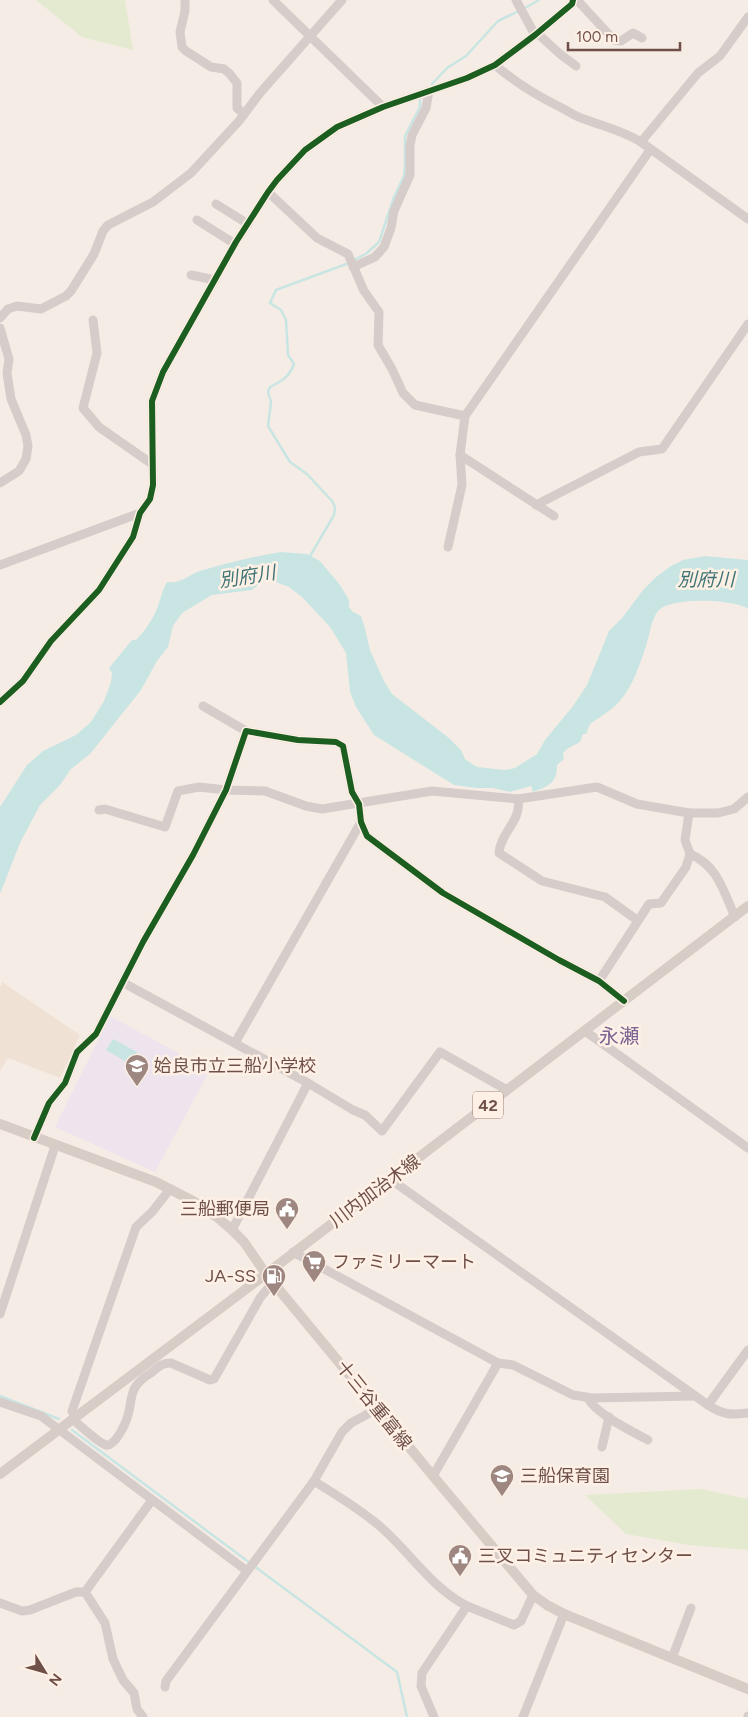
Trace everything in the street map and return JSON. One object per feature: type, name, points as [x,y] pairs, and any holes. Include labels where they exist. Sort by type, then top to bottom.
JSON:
[{"type":"main road","name":"川内加治木線","points":[[0,1474],[74,1418],[269,1278],[293,1252],[743,912]]},
{"type":"main road","name":"十三谷重富線","points":[[0,1124],[170,1189],[217,1217],[244,1242],[269,1278],[533,1595],[564,1614],[748,1689]]},
{"type":"street","points":[[185,0],[180,32],[182,47],[211,67],[229,73],[237,83],[237,108],[244,114]]},
{"type":"street","points":[[273,0],[383,107]]},
{"type":"street","points":[[0,318],[8,308],[18,306],[41,309],[66,296],[94,254],[108,225],[153,202],[191,173],[244,114],[310,34],[342,0]]},
{"type":"street","points":[[0,702],[23,681],[50,641],[99,590],[133,537],[140,513],[150,499],[153,485],[152,401],[163,372],[235,244],[268,192],[292,162],[317,140],[337,127],[383,107],[467,78],[495,65],[572,4],[572,0]]},
{"type":"street","points":[[577,0],[614,40],[621,42],[633,33],[642,38]]},
{"type":"street","points":[[518,3],[536,34],[576,66]]},
{"type":"street","points":[[641,142],[698,73],[720,56],[745,28],[748,17]]},
{"type":"street","points":[[495,65],[517,84],[533,94],[583,119],[626,133],[641,142],[748,219]]},
{"type":"street","points":[[353,266],[375,257],[384,247],[391,228],[394,211],[410,175],[412,136],[424,114],[429,91]]},
{"type":"street","points":[[448,547],[462,486],[460,455],[466,416],[650,150]]},
{"type":"street","points":[[268,192],[316,238],[348,254],[364,291],[379,312],[378,345],[392,368],[402,393],[415,405],[466,416]]},
{"type":"street","points":[[216,204],[248,224]]},
{"type":"street","points":[[197,220],[235,244]]},
{"type":"street","points":[[191,275],[215,280]]},
{"type":"street","points":[[93,320],[97,353],[83,408],[99,427],[152,464]]},
{"type":"street","points":[[536,505],[639,452],[662,448],[748,324]]},
{"type":"street","points":[[0,328],[9,359],[7,372],[11,399],[26,435],[28,446],[26,460],[19,471],[0,483]]},
{"type":"street","points":[[460,455],[554,516]]},
{"type":"street","points":[[0,565],[140,513]]},
{"type":"street","points":[[203,706],[246,731],[298,740],[336,742],[343,746],[352,792],[359,804],[361,822],[367,836],[443,893],[599,981],[624,1001]]},
{"type":"street","points":[[34,1138],[49,1103],[65,1083],[77,1052],[96,1034],[143,942],[193,855],[226,790],[246,731]]},
{"type":"street","points":[[98,810],[105,808],[166,828],[178,791],[199,787],[265,791],[306,806],[322,809],[432,791],[518,799],[597,787],[637,804],[689,813],[718,813],[734,809],[748,798]]},
{"type":"street","points":[[518,799],[520,809],[500,846],[500,853],[542,881],[605,897],[637,920]]},
{"type":"street","points":[[599,981],[649,904],[661,903],[686,867],[690,854],[685,840],[689,813]]},
{"type":"street","points":[[235,1042],[361,822]]},
{"type":"street","points":[[690,854],[703,860],[718,877],[743,912]]},
{"type":"street","points":[[122,982],[235,1042],[353,1110],[365,1115],[382,1131],[440,1052],[507,1090]]},
{"type":"street","points":[[586,1030],[748,1148]]},
{"type":"street","points":[[232,1230],[308,1083]]},
{"type":"street","points":[[0,1314],[56,1146]]},
{"type":"street","points":[[390,1179],[708,1406],[720,1413],[732,1415],[748,1413]]},
{"type":"street","points":[[170,1189],[152,1212],[136,1227],[72,1411],[74,1418],[97,1439],[106,1445],[113,1443],[127,1420],[136,1386],[166,1362],[210,1380],[214,1379],[260,1298],[269,1278]]},
{"type":"street","points":[[293,1252],[498,1363],[513,1365],[573,1395],[587,1397],[695,1396]]},
{"type":"street","points":[[708,1406],[748,1350]]},
{"type":"street","points":[[433,1476],[498,1363]]},
{"type":"street","points":[[587,1397],[589,1402],[609,1417],[648,1440]]},
{"type":"street","points":[[0,1402],[41,1416],[152,1500],[248,1569]]},
{"type":"street","points":[[165,1687],[166,1681],[314,1480],[342,1432],[351,1423],[377,1409]]},
{"type":"street","points":[[602,1447],[609,1417]]},
{"type":"street","points":[[314,1480],[383,1529],[454,1600],[514,1625],[521,1621],[533,1595]]},
{"type":"street","points":[[85,1592],[152,1500]]},
{"type":"street","points":[[0,1603],[22,1611],[30,1610],[76,1592],[85,1592]]},
{"type":"street","points":[[85,1592],[105,1623],[113,1659],[123,1680],[134,1693],[137,1709],[143,1717]]},
{"type":"street","points":[[434,1717],[422,1686],[422,1673],[467,1606]]},
{"type":"street","points":[[672,1658],[691,1608]]},
{"type":"street","points":[[523,1717],[564,1614]]},
{"type":"shaded area","points":[[2,982],[80,1035],[60,1078],[8,1058],[0,1071],[0,988]]},
{"type":"shaded area","name":"姶良市立三船小学校","points":[[110,1016],[210,1070],[155,1172],[55,1127]]},
{"type":"green space","points":[[36,0],[125,0],[133,50],[82,37]]},
{"type":"green space","points":[[701,1489],[748,1499],[748,1550],[689,1545],[626,1534],[585,1495]]},
{"type":"water","name":"別府川","points":[[281,552],[307,554],[320,561],[340,585],[349,600],[349,607],[353,612],[361,616],[370,650],[392,694],[449,738],[461,750],[465,759],[477,767],[505,770],[515,768],[537,754],[545,740],[573,706],[587,685],[609,631],[622,618],[643,590],[671,566],[683,560],[705,556],[748,560],[748,609],[717,601],[689,601],[666,606],[659,610],[652,622],[636,675],[620,701],[590,724],[580,742],[563,753],[564,759],[557,765],[557,771],[551,783],[533,792],[531,786],[510,792],[493,788],[454,785],[374,735],[356,707],[350,692],[346,653],[330,627],[302,597],[289,587],[273,581],[263,581],[252,590],[212,595],[182,613],[173,626],[168,647],[157,661],[141,690],[90,754],[71,769],[60,785],[40,805],[20,843],[0,894],[0,807],[27,765],[43,751],[76,735],[91,722],[104,701],[111,682],[112,673],[109,668],[132,640],[136,640],[148,625],[157,609],[167,582],[180,580],[200,571],[230,563]]},
{"type":"water","points":[[113,1039],[137,1052],[130,1064],[106,1050]]},
{"type":"waterway","points":[[432,84],[447,68],[466,56],[498,21],[539,0]]},
{"type":"waterway","points":[[309,558],[334,515],[335,507],[332,501],[307,474],[290,462],[268,426],[271,402],[268,392],[270,387],[285,378],[294,364],[288,355],[286,320],[281,310],[270,303],[276,290],[349,263],[367,253],[379,242],[394,197],[404,176],[405,136],[420,107],[420,97]]},
{"type":"waterway","points":[[0,1396],[59,1419]]},
{"type":"waterway","points":[[72,1430],[250,1563]]},
{"type":"waterway","points":[[254,1566],[397,1672],[407,1717]]},
{"type":"cycle path","points":[[0,702],[23,681],[51,641],[99,590],[133,537],[140,513],[150,499],[153,485],[152,401],[163,372],[236,242],[277,180],[305,150],[337,127],[383,107],[467,78],[495,65],[535,35],[572,4],[573,0]]},
{"type":"cycle path","points":[[34,1138],[49,1103],[65,1083],[77,1052],[96,1034],[143,942],[193,855],[226,790],[246,731],[298,740],[336,742],[343,746],[352,792],[359,804],[361,822],[367,836],[443,893],[599,981],[624,1001]]},
{"type":"place","name":"姶良市立三船小学校","points":[[137,1087]]},
{"type":"place","name":"三船郵便局","points":[[287,1230]]},
{"type":"place","name":"ファミリーマート","points":[[314,1283]]},
{"type":"place","name":"JA-SS","points":[[274,1297]]},
{"type":"place","name":"三船保育園","points":[[502,1497]]},
{"type":"place","name":"三叉コミュニティセンター","points":[[460,1577]]},
{"type":"district","name":"永瀬","points":[[619,1036]]}]
